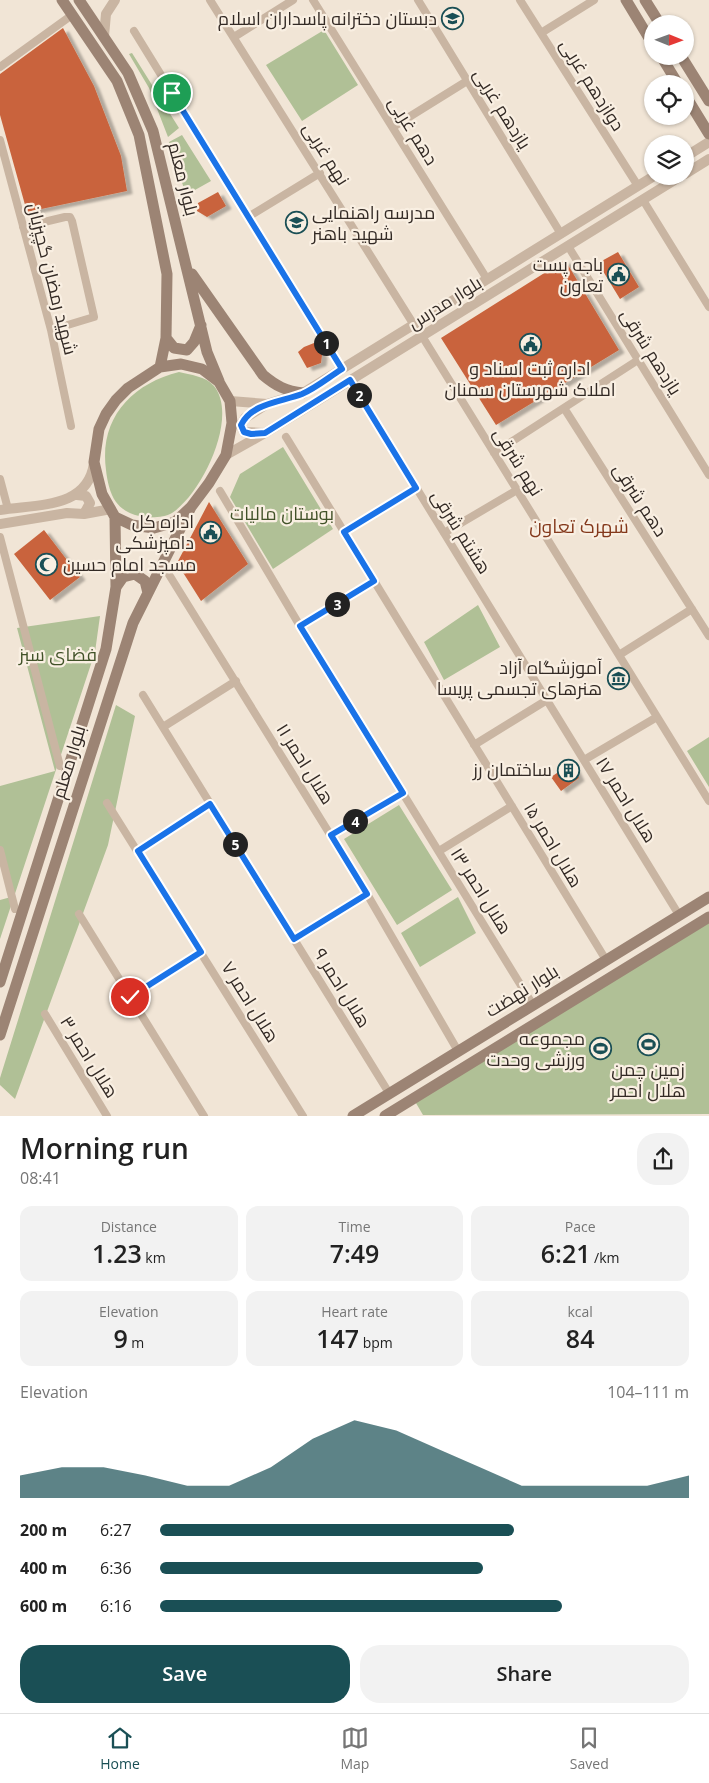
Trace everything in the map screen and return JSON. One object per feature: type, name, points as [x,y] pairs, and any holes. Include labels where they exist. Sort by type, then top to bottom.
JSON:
[{"type":"main road","name":"بلوار معلم","points":[[62,0],[117,81],[139,135],[167,274],[166,338],[160,367]]},
{"type":"main road","name":"بلوار معلم","points":[[79,0],[128,72],[153,131],[207,352],[219,382]]},
{"type":"main road","points":[[626,0],[644,30]]},
{"type":"main road","points":[[645,0],[654,15]]},
{"type":"main road","points":[[687,65],[706,96]]},
{"type":"main road","points":[[694,109],[709,134]]},
{"type":"main road","points":[[188,269],[263,375],[274,385],[288,391],[303,393]]},
{"type":"main road","points":[[166,338],[174,348],[187,350],[194,342],[201,326]]},
{"type":"main road","points":[[182,364],[202,369],[219,382],[230,401],[232,422],[226,455],[209,483],[191,507],[175,522],[154,528],[132,525],[113,513],[102,494],[94,462],[99,429],[106,414],[128,388],[160,367],[182,364]]},
{"type":"main road","name":"بلوار معلم","points":[[0,1035],[53,875],[121,654],[133,623],[191,507]]},
{"type":"main road","name":"بلوار معلم","points":[[0,982],[3,964],[106,649],[116,587],[113,513]]},
{"type":"main road","points":[[116,587],[123,577],[135,574],[145,581],[148,593]]},
{"type":"main road","name":"بلوار نهضت","points":[[353,1116],[709,897]]},
{"type":"main road","name":"بلوار نهضت","points":[[385,1116],[401,1111],[574,999],[709,917]]},
{"type":"main road","points":[[566,984],[574,999]]},
{"type":"street","name":"نهم غربی","points":[[210,0],[414,325]]},
{"type":"street","points":[[234,37],[293,0]]},
{"type":"street","name":"دهم غربی","points":[[313,0],[487,279]]},
{"type":"street","name":"یازدهم غربی","points":[[418,0],[561,234]]},
{"type":"street","name":"دوازدهم غربی","points":[[520,0],[638,186]]},
{"type":"street","points":[[541,34],[594,0]]},
{"type":"street","points":[[104,36],[106,14],[110,1]]},
{"type":"street","points":[[1,64],[72,15]]},
{"type":"street","points":[[134,31],[342,369]]},
{"type":"street","points":[[393,127],[468,81]]},
{"type":"street","name":"شهید رمضان گچپزیان","points":[[0,140],[51,330],[71,426]]},
{"type":"street","points":[[694,151],[709,142]]},
{"type":"street","points":[[694,168],[709,159]]},
{"type":"street","points":[[248,217],[320,173]]},
{"type":"street","name":"بلوار مدرس","points":[[230,401],[267,404],[303,393],[644,182]]},
{"type":"street","name":"بلوار مدرس","points":[[226,455],[265,433],[667,185]]},
{"type":"street","points":[[643,200],[709,307]]},
{"type":"street","points":[[24,227],[65,217],[70,217],[72,221],[94,317],[51,330]]},
{"type":"street","name":"یازدهم شرقی","points":[[568,246],[709,475]]},
{"type":"street","points":[[503,270],[511,281]]},
{"type":"street","name":"نهم شرقی","points":[[422,336],[709,801]]},
{"type":"street","points":[[494,452],[638,360]]},
{"type":"street","name":"هشتم شرقی","points":[[350,380],[547,700]]},
{"type":"street","points":[[265,433],[251,434],[244,432],[241,425],[245,418],[267,404]]},
{"type":"street","name":"دهم شرقی","points":[[564,408],[709,636]]},
{"type":"street","name":"هلال احمر ۱۵","points":[[286,437],[606,960]]},
{"type":"street","points":[[0,479],[4,510],[65,500],[77,495],[86,486],[93,475],[94,462]]},
{"type":"street","points":[[344,532],[416,488]]},
{"type":"street","name":"هلال احمر ۱۳","points":[[220,490],[300,626],[533,1005]]},
{"type":"street","points":[[444,533],[517,490]]},
{"type":"street","points":[[77,495],[86,496],[90,503],[84,514]]},
{"type":"street","points":[[0,524],[67,513],[113,513]]},
{"type":"street","points":[[0,537],[60,766]]},
{"type":"street","name":"هلال احمر ۱۱","points":[[168,573],[367,894],[458,1051]]},
{"type":"street","points":[[300,626],[374,581]]},
{"type":"street","points":[[619,655],[692,609]]},
{"type":"street","points":[[163,727],[236,681]]},
{"type":"street","name":"هلال احمر ۹","points":[[143,695],[389,1093]]},
{"type":"street","points":[[474,745],[547,700]]},
{"type":"street","name":"هلال احمر ۱۷","points":[[547,700],[679,915]]},
{"type":"street","points":[[584,760],[657,716]]},
{"type":"street","points":[[331,835],[403,793]]},
{"type":"street","name":"هلال احمر ۷","points":[[107,802],[303,1116]]},
{"type":"street","points":[[138,851],[210,804]]},
{"type":"street","points":[[439,851],[512,806]]},
{"type":"street","points":[[0,850],[15,909]]},
{"type":"street","points":[[294,939],[367,894]]},
{"type":"street","points":[[78,914],[204,1116]]},
{"type":"street","points":[[130,997],[201,952]]},
{"type":"street","name":"هلال احمر ۳","points":[[45,1014],[108,1116]]},
{"type":"green space","points":[[324,30],[358,85],[302,121],[266,65]]},
{"type":"green space","points":[[132,53],[179,128],[168,137],[149,88],[129,54]]},
{"type":"green space","points":[[182,135],[211,181],[186,195],[180,176],[184,169],[182,161],[175,160],[169,142]]},
{"type":"green space","points":[[179,372],[202,378],[214,386],[221,400],[220,435],[205,473],[195,490],[183,503],[172,513],[165,516],[143,517],[126,511],[116,502],[110,491],[105,452],[108,435],[113,420],[122,406],[133,395],[146,385]]},
{"type":"green space","name":"بوستان مالیات","points":[[283,447],[333,529],[273,569],[230,497],[240,474]]},
{"type":"green space","points":[[478,605],[500,647],[444,680],[424,642]]},
{"type":"green space","name":"فضای سبز","points":[[100,616],[95,652],[0,939],[0,900],[11,897],[0,858],[0,786],[55,771],[17,628]]},
{"type":"green space","points":[[116,705],[135,716],[108,845],[15,1099],[0,1085],[0,1078]]},
{"type":"green space","points":[[709,737],[709,787],[687,751]]},
{"type":"green space","points":[[399,805],[452,890],[397,925],[344,839]]},
{"type":"green space","points":[[458,897],[476,933],[420,967],[401,933]]},
{"type":"green space","name":"مجموعه ورزشی وحدت","points":[[709,917],[709,1114],[423,1115],[413,1098]]},
{"type":"building","points":[[63,28],[94,86],[121,156],[127,191],[27,212],[0,115],[0,74]]},
{"type":"building","points":[[218,192],[226,206],[207,217],[197,211],[198,203]]},
{"type":"building","name":"باجه پست تعاون","points":[[618,252],[639,287],[620,299],[598,263]]},
{"type":"building","name":"اداره ثبت اسناد و املاک شهرستان سمنان","points":[[565,260],[619,350],[496,425],[441,338]]},
{"type":"building","points":[[314,343],[322,355],[321,363],[307,368],[298,352]]},
{"type":"building","name":"اداره کل دامپزشکی","points":[[209,502],[248,564],[201,601],[177,563]]},
{"type":"building","name":"مسجد امام حسین","points":[[44,530],[80,577],[50,600],[14,554]]},
{"type":"building","name":"ساختمان رز","points":[[572,763],[579,778],[561,791],[551,777]]},
{"type":"place","name":"دبستان دخترانه پاسداران اسلام","points":[[453,19]]},
{"type":"place","name":"مدرسه راهنمایی شهید باهنر","points":[[296,223]]},
{"type":"place","name":"باجه پست تعاون","points":[[619,275]]},
{"type":"place","name":"اداره ثبت اسناد و املاک شهرستان سمنان","points":[[530,344]]},
{"type":"place","name":"اداره کل دامپزشکی","points":[[210,532]]},
{"type":"place","name":"مسجد امام حسین","points":[[47,565]]},
{"type":"place","name":"آموزشگاه آزاد هنرهای تجسمی پریسا","points":[[618,678]]},
{"type":"place","name":"ساختمان رز","points":[[568,770]]},
{"type":"place","name":"زمین چمن هلال احمر","points":[[648,1045]]},
{"type":"place","name":"مجموعه ورزشی وحدت","points":[[601,1049]]},
{"type":"district","name":"شهرک تعاون","points":[[579,526]]},
{"type":"route","points":[[130,997],[201,952],[138,851],[210,804],[294,939],[367,894],[331,835],[403,793],[300,626],[374,581],[344,532],[416,488],[350,380],[265,433],[251,434],[244,432],[241,425],[245,418],[267,404],[303,393],[342,369],[172,93]]}]
